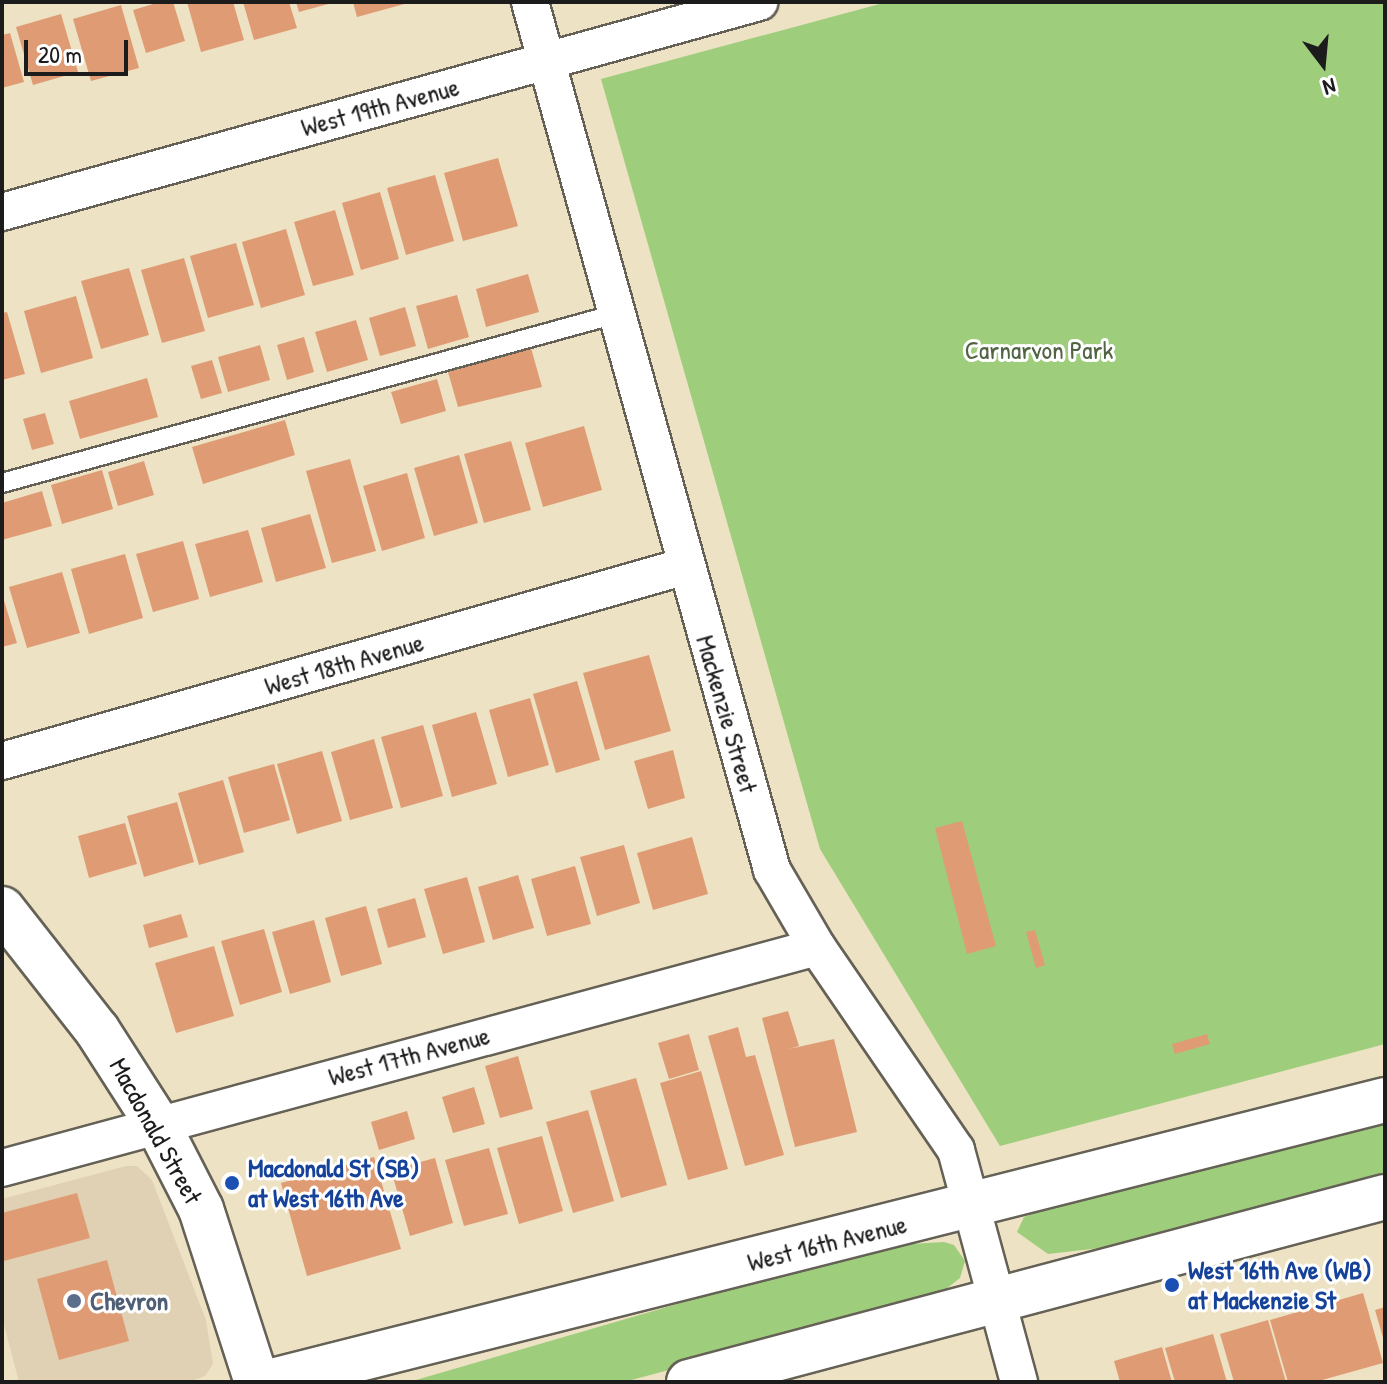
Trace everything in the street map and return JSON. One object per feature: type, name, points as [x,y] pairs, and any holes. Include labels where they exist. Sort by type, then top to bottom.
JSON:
[{"type":"main road","name":"Macdonald Street","points":[[9,930],[97,1030],[158,1125],[201,1209],[257,1382]]},
{"type":"main road","name":"West 16th Avenue","points":[[268,1382],[973,1207],[1385,1100]]},
{"type":"main road","points":[[689,1382],[1385,1197]]},
{"type":"street","name":"Mackenzie Street","points":[[530,2],[772,870],[817,947],[956,1150],[1019,1382]]},
{"type":"street","name":"West 19th Avenue","points":[[2,212],[759,2]]},
{"type":"street","name":"West 18th Avenue","points":[[2,761],[686,566]]},
{"type":"street","name":"West 17th Avenue","points":[[2,1168],[817,947]]},
{"type":"lane","points":[[2,483],[616,314]]},
{"type":"shaded area","points":[[126,1166],[137,1166],[152,1180],[206,1320],[213,1364],[205,1376],[189,1382],[19,1382],[2,1317],[2,1199]]},
{"type":"green space","name":"Carnarvon Park","points":[[887,2],[1385,2],[1385,1044],[1000,1146],[820,849],[601,79]]},
{"type":"green space","points":[[1385,1110],[1385,1183],[1161,1241],[1048,1254],[1017,1232],[1024,1217],[1123,1179]]},
{"type":"green space","points":[[944,1242],[954,1245],[965,1261],[960,1278],[946,1289],[874,1315],[624,1382],[409,1382],[877,1246]]},
{"type":"building","points":[[160,2],[173,2],[185,41],[146,53],[133,10]]},
{"type":"building","points":[[187,2],[233,2],[244,40],[201,52]]},
{"type":"building","points":[[243,2],[289,2],[297,28],[254,40]]},
{"type":"building","points":[[296,2],[332,2],[332,3],[299,12]]},
{"type":"building","points":[[353,2],[408,2],[408,3],[357,17]]},
{"type":"building","points":[[121,5],[139,68],[91,81],[73,19]]},
{"type":"building","points":[[61,14],[78,72],[33,85],[16,27]]},
{"type":"building","points":[[10,33],[24,82],[2,88],[2,35]]},
{"type":"building","points":[[498,158],[518,226],[463,241],[444,173]]},
{"type":"building","points":[[435,175],[454,241],[406,255],[387,188]]},
{"type":"building","points":[[380,192],[399,259],[361,270],[342,203]]},
{"type":"building","points":[[335,210],[354,275],[313,286],[294,222]]},
{"type":"building","points":[[286,229],[305,295],[261,308],[242,242]]},
{"type":"building","points":[[236,243],[254,305],[208,318],[190,256]]},
{"type":"building","points":[[184,258],[205,331],[162,343],[141,270]]},
{"type":"building","points":[[129,268],[149,335],[101,349],[81,281]]},
{"type":"building","points":[[528,274],[539,312],[486,327],[476,289]]},
{"type":"building","points":[[457,295],[469,337],[428,349],[416,306]]},
{"type":"building","points":[[76,296],[93,358],[41,373],[24,311]]},
{"type":"building","points":[[405,307],[416,346],[380,356],[369,318]]},
{"type":"building","points":[[7,312],[25,374],[2,380],[2,313]]},
{"type":"building","points":[[356,320],[368,360],[327,372],[315,332]]},
{"type":"building","points":[[304,337],[314,372],[287,380],[277,345]]},
{"type":"building","points":[[260,345],[270,380],[228,392],[218,357]]},
{"type":"building","points":[[531,348],[542,387],[458,407],[448,372]]},
{"type":"building","points":[[212,360],[222,393],[201,399],[191,366]]},
{"type":"building","points":[[147,378],[158,417],[80,439],[69,401]]},
{"type":"building","points":[[437,379],[446,411],[401,424],[391,392]]},
{"type":"building","points":[[45,413],[54,444],[32,450],[23,419]]},
{"type":"building","points":[[285,420],[295,455],[203,484],[192,447]]},
{"type":"building","points":[[584,426],[602,490],[543,507],[525,443]]},
{"type":"building","points":[[511,441],[531,510],[484,523],[464,454]]},
{"type":"building","points":[[459,455],[478,523],[434,536],[414,468]]},
{"type":"building","points":[[350,459],[376,551],[332,563],[306,471]]},
{"type":"building","points":[[144,461],[154,495],[118,506],[108,472]]},
{"type":"building","points":[[102,470],[113,509],[62,524],[51,485]]},
{"type":"building","points":[[407,473],[425,538],[382,551],[363,486]]},
{"type":"building","points":[[42,491],[52,526],[2,540],[2,503]]},
{"type":"building","points":[[310,514],[326,568],[276,582],[261,528]]},
{"type":"building","points":[[248,530],[263,582],[210,597],[195,544]]},
{"type":"building","points":[[183,541],[199,599],[153,612],[136,554]]},
{"type":"building","points":[[125,554],[143,618],[89,634],[71,569]]},
{"type":"building","points":[[62,572],[80,633],[27,648],[9,587]]},
{"type":"building","points":[[2,594],[17,643],[2,647]]},
{"type":"building","points":[[649,655],[671,731],[605,750],[583,673]]},
{"type":"building","points":[[577,681],[600,760],[556,773],[533,694]]},
{"type":"building","points":[[530,698],[549,765],[508,777],[489,710]]},
{"type":"building","points":[[476,712],[497,784],[452,797],[432,725]]},
{"type":"building","points":[[423,725],[443,796],[401,808],[381,737]]},
{"type":"building","points":[[374,739],[393,808],[350,820],[331,752]]},
{"type":"building","points":[[673,750],[685,798],[648,809],[634,761]]},
{"type":"building","points":[[322,751],[342,821],[297,834],[277,764]]},
{"type":"building","points":[[274,764],[290,820],[244,833],[228,777]]},
{"type":"building","points":[[223,780],[244,852],[199,865],[178,793]]},
{"type":"building","points":[[177,802],[194,862],[144,877],[127,816]]},
{"type":"building","points":[[962,821],[996,946],[967,954],[935,828]]},
{"type":"building","points":[[125,823],[137,864],[89,878],[78,836]]},
{"type":"building","points":[[692,837],[708,894],[653,910],[637,853]]},
{"type":"building","points":[[624,845],[640,903],[597,916],[580,857]]},
{"type":"building","points":[[575,866],[591,924],[547,936],[531,879]]},
{"type":"building","points":[[518,875],[534,928],[493,940],[478,887]]},
{"type":"building","points":[[467,877],[485,942],[443,954],[424,889]]},
{"type":"building","points":[[415,898],[426,937],[388,948],[377,909]]},
{"type":"building","points":[[366,906],[382,964],[341,976],[325,918]]},
{"type":"building","points":[[181,914],[188,937],[149,948],[143,925]]},
{"type":"building","points":[[314,920],[331,982],[290,994],[272,932]]},
{"type":"building","points":[[264,929],[282,992],[240,1005],[221,941]]},
{"type":"building","points":[[1035,930],[1045,965],[1036,968],[1026,932]]},
{"type":"building","points":[[214,946],[234,1016],[176,1033],[155,963]]},
{"type":"building","points":[[788,1011],[799,1046],[789,1049],[834,1039],[857,1132],[795,1147],[762,1018]]},
{"type":"building","points":[[738,1027],[746,1057],[755,1055],[784,1155],[745,1166],[708,1036]]},
{"type":"building","points":[[689,1034],[699,1070],[669,1079],[658,1043]]},
{"type":"building","points":[[1207,1034],[1210,1044],[1175,1054],[1172,1044]]},
{"type":"building","points":[[518,1056],[533,1109],[500,1118],[485,1066]]},
{"type":"building","points":[[701,1071],[728,1169],[688,1180],[660,1083]]},
{"type":"building","points":[[636,1078],[667,1185],[621,1198],[590,1091]]},
{"type":"building","points":[[474,1087],[485,1124],[453,1133],[442,1097]]},
{"type":"building","points":[[588,1110],[614,1201],[573,1213],[546,1122]]},
{"type":"building","points":[[407,1111],[415,1139],[379,1150],[371,1122]]},
{"type":"building","points":[[542,1136],[563,1211],[519,1224],[497,1148]]},
{"type":"building","points":[[489,1148],[508,1214],[464,1226],[445,1160]]},
{"type":"building","points":[[374,1157],[401,1249],[307,1276],[281,1183]]},
{"type":"building","points":[[435,1158],[453,1223],[410,1236],[391,1170]]},
{"type":"building","points":[[77,1193],[90,1238],[4,1261],[2,1213]]},
{"type":"building","points":[[107,1260],[129,1341],[59,1360],[37,1279]]},
{"type":"building","points":[[1363,1293],[1383,1363],[1315,1382],[1288,1382],[1270,1320]]},
{"type":"building","points":[[1385,1307],[1385,1341],[1384,1341],[1375,1310]]},
{"type":"building","points":[[1268,1320],[1286,1382],[1234,1382],[1220,1334]]},
{"type":"building","points":[[1213,1334],[1227,1382],[1175,1382],[1165,1348]]},
{"type":"building","points":[[1162,1347],[1172,1382],[1120,1382],[1114,1361]]},
{"type":"place","name":"Macdonald St (SB) at West 16th Ave","points":[[232,1183]]},
{"type":"place","name":"West 16th Ave (WB) at Mackenzie St","points":[[1172,1285]]},
{"type":"place","name":"Chevron","points":[[74,1301]]}]
